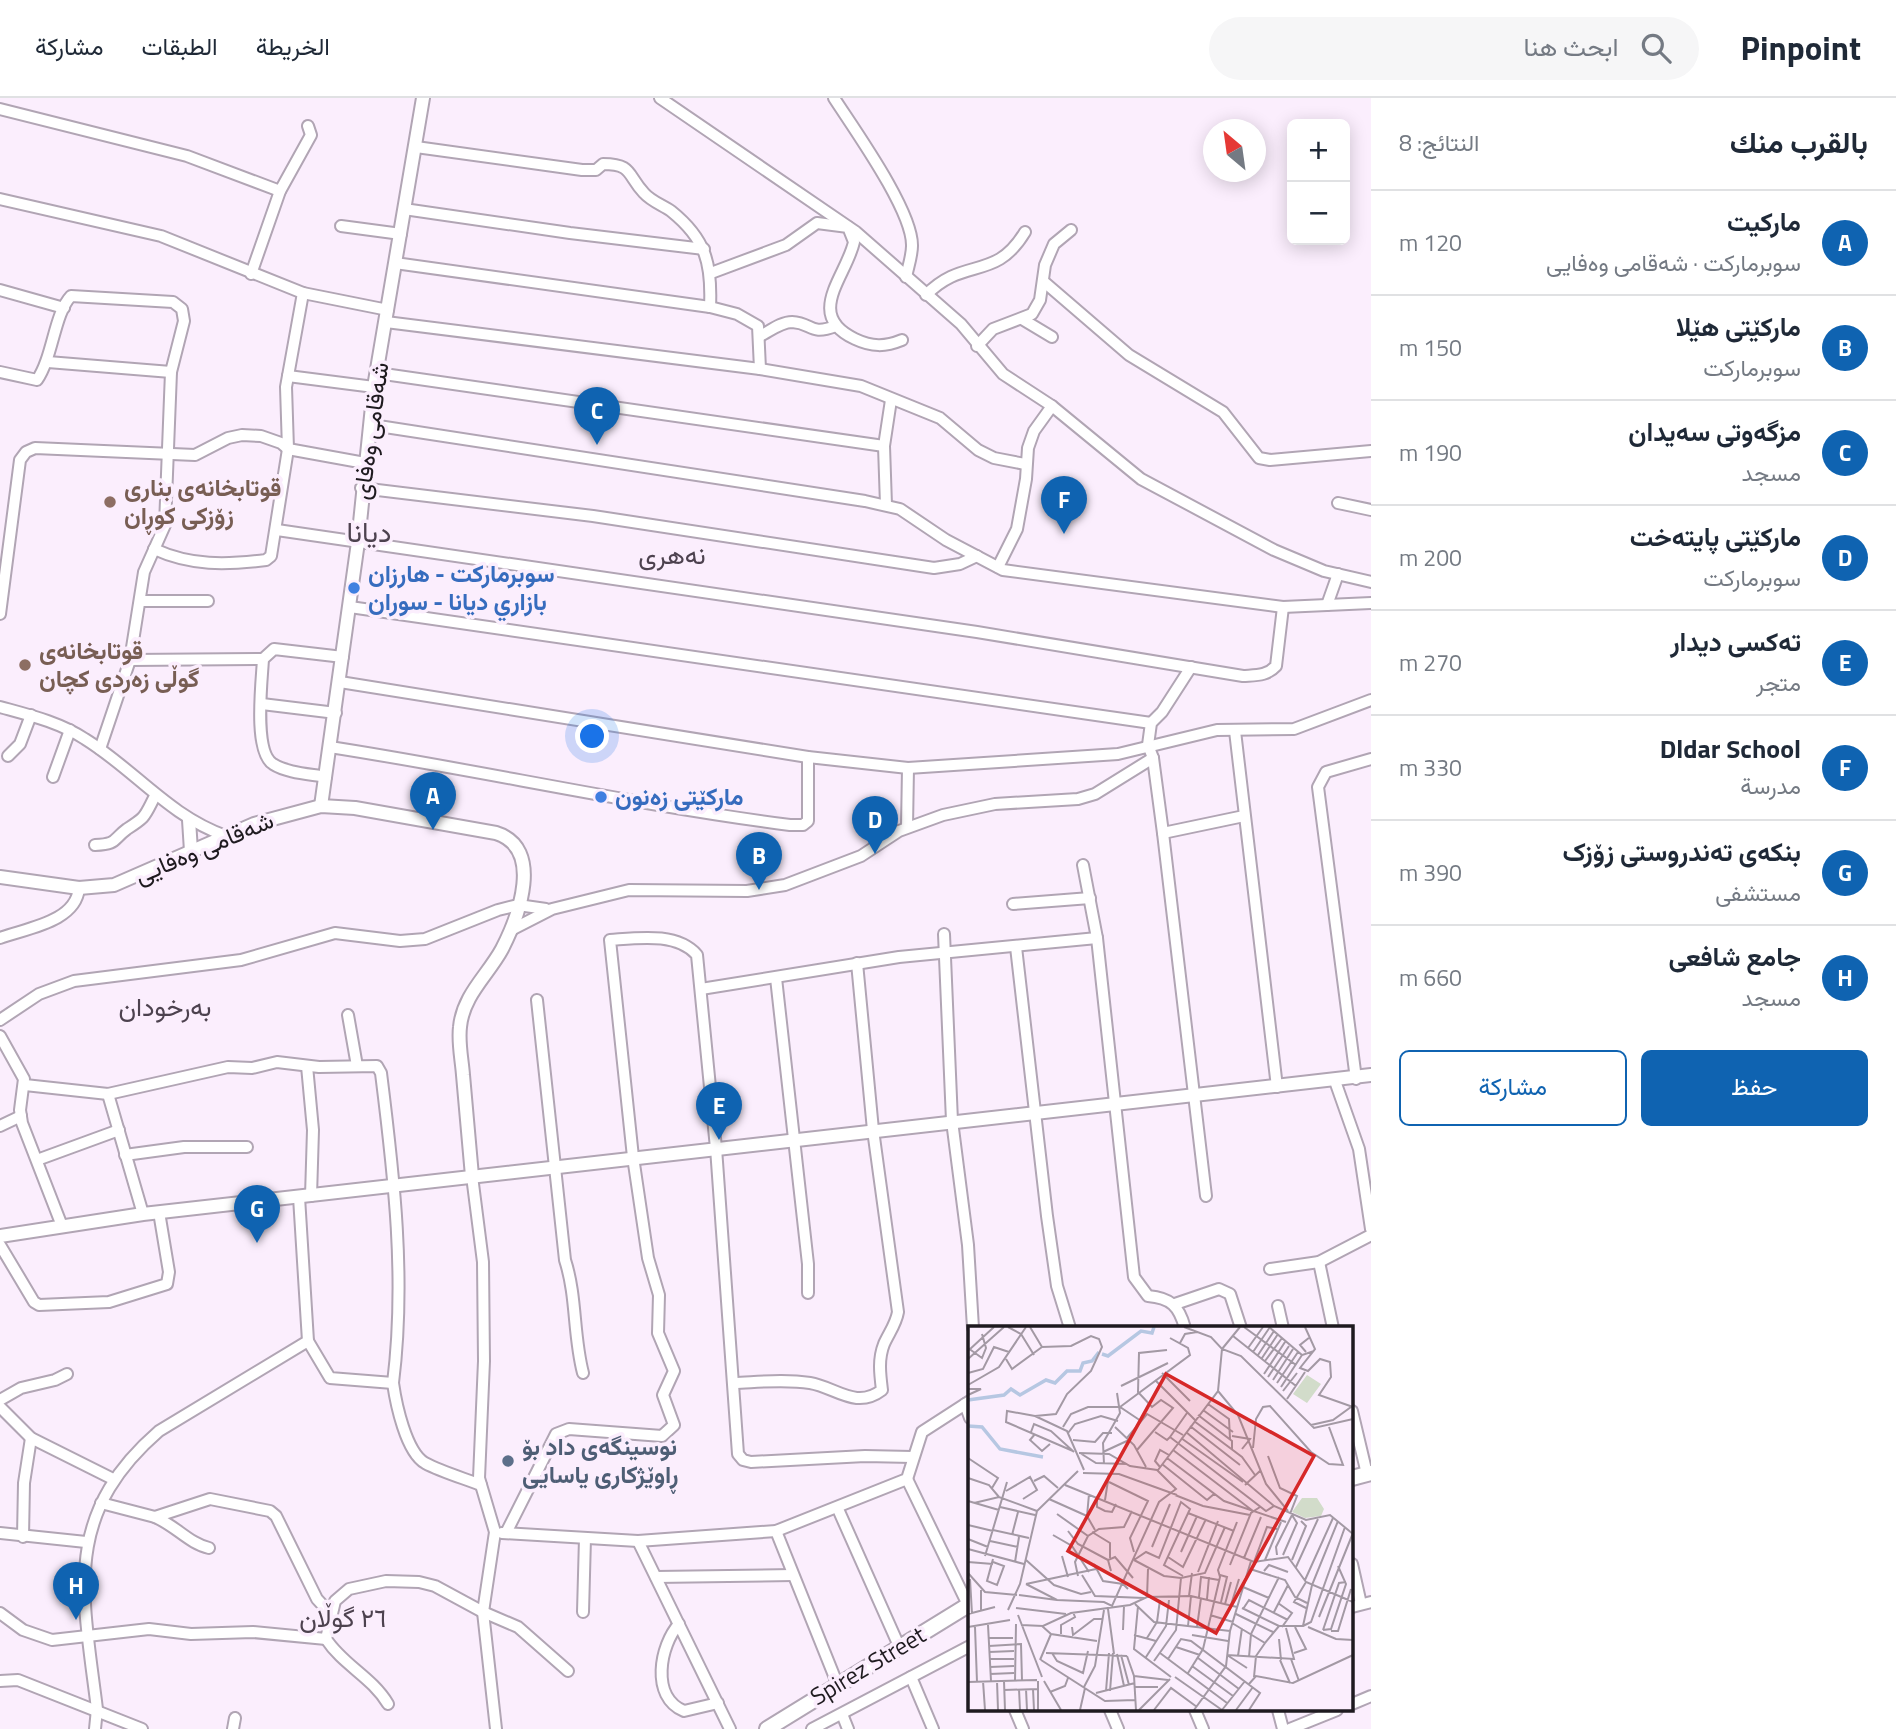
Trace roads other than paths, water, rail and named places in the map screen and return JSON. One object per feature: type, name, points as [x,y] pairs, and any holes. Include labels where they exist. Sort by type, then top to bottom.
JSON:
[{"type":"main road","name":"Spirez Street","points":[[767,1729],[837,1683],[968,1607]]},
{"type":"street","name":"شەقامی وەفای","points":[[321,806],[350,607],[361,488],[372,425],[374,387],[423,98]]},
{"type":"street","points":[[660,98],[848,227],[961,324],[1003,374],[1052,406],[1141,479],[1274,551],[1338,574],[1371,582]]},
{"type":"street","points":[[834,98],[889,187],[909,229],[912,244],[906,277]]},
{"type":"street","points":[[0,109],[187,156],[280,191]]},
{"type":"street","points":[[251,274],[280,191],[311,135],[308,125]]},
{"type":"street","points":[[416,147],[582,170],[596,170],[603,163],[623,166],[630,171],[643,192],[683,220],[704,248],[711,273],[710,307]]},
{"type":"street","points":[[0,200],[161,236],[303,293],[387,316],[861,386],[940,418],[978,450],[993,458],[1025,464]]},
{"type":"street","points":[[404,209],[570,233],[704,248]]},
{"type":"street","points":[[711,273],[786,245],[817,223],[848,227]]},
{"type":"street","points":[[341,226],[401,234]]},
{"type":"street","points":[[848,227],[854,242],[853,249],[833,289],[830,305],[836,326],[849,337],[875,346],[887,346],[902,340]]},
{"type":"street","points":[[977,346],[993,329],[1032,314],[1040,300],[1054,244],[1071,230]]},
{"type":"street","points":[[926,295],[946,276],[1000,262],[1015,249],[1025,232]]},
{"type":"street","points":[[395,263],[710,307],[751,320],[758,326],[760,369]]},
{"type":"street","points":[[1043,281],[1129,355],[1223,412],[1259,458],[1270,460],[1371,451]]},
{"type":"street","points":[[0,290],[64,308]]},
{"type":"street","points":[[154,548],[174,558],[210,565],[266,560],[271,556],[288,449],[288,376],[303,293]]},
{"type":"street","points":[[0,372],[34,381],[48,362],[67,299],[74,296],[173,302],[180,305],[184,321],[171,372],[165,525],[144,572],[130,660],[100,749]]},
{"type":"street","points":[[1022,319],[1052,337]]},
{"type":"street","points":[[760,336],[786,323],[795,322],[814,331],[836,326]]},
{"type":"street","points":[[48,362],[171,372]]},
{"type":"street","points":[[377,373],[884,446]]},
{"type":"street","points":[[288,376],[374,387]]},
{"type":"street","points":[[886,505],[884,446],[891,400]]},
{"type":"street","points":[[998,567],[1017,529],[1026,479],[1025,464],[1034,432],[1052,406]]},
{"type":"street","points":[[372,425],[886,505],[900,509],[998,567],[1283,607],[1371,603]]},
{"type":"street","points":[[0,614],[5,524],[20,460],[26,452],[35,448],[195,454],[228,438],[242,435],[261,436],[281,443],[288,449],[365,463]]},
{"type":"street","points":[[361,488],[593,516],[934,568],[960,564],[976,556]]},
{"type":"street","points":[[1338,503],[1371,510]]},
{"type":"street","points":[[277,530],[977,632],[1243,676],[1271,672],[1276,666],[1283,607]]},
{"type":"street","points":[[1327,605],[1338,574]]},
{"type":"street","points":[[140,601],[208,601]]},
{"type":"street","points":[[350,607],[1151,723]]},
{"type":"street","points":[[130,660],[263,659],[274,649],[343,657]]},
{"type":"street","points":[[263,659],[265,755],[273,764],[326,777]]},
{"type":"street","points":[[1191,667],[1162,712],[1151,723],[1148,745],[1153,758],[1163,833],[1206,1196]]},
{"type":"street","points":[[340,682],[808,757],[908,768],[1118,754],[1197,733],[1294,729],[1371,700]]},
{"type":"street","points":[[262,704],[336,713]]},
{"type":"street","points":[[0,706],[70,730],[100,749],[155,796],[189,820],[226,836]]},
{"type":"street","points":[[8,756],[20,744],[31,715]]},
{"type":"street","points":[[53,777],[70,730]]},
{"type":"street","points":[[1235,731],[1277,1087]]},
{"type":"street","points":[[330,747],[457,766],[548,787],[673,810],[790,825],[803,825],[808,821],[808,757]]},
{"type":"street","points":[[511,930],[552,909],[629,890],[747,891],[785,885],[861,856],[907,827],[965,808],[1078,799],[1095,794],[1153,758]]},
{"type":"street","points":[[1356,1079],[1318,787],[1326,772],[1371,759]]},
{"type":"street","points":[[907,827],[908,768]]},
{"type":"street","points":[[95,845],[116,842],[128,829],[140,822],[155,796]]},
{"type":"street","name":"شەقامی وەفایی","points":[[0,877],[79,888],[122,883],[270,818],[321,806],[355,807],[503,835],[515,844],[523,858],[524,873],[518,905],[511,930],[496,960],[469,998],[459,1028],[472,1176]]},
{"type":"street","points":[[1163,833],[1244,816]]},
{"type":"street","points":[[189,820],[191,851]]},
{"type":"street","points":[[1083,865],[1097,938],[1134,1278],[1148,1296],[1165,1297],[1175,1304],[1184,1326]]},
{"type":"street","points":[[0,938],[64,914],[75,903],[79,888]]},
{"type":"street","points":[[1013,904],[1090,898]]},
{"type":"street","points":[[0,1020],[39,994],[74,981],[241,961],[335,933],[400,941],[425,939],[486,914],[518,905],[552,909]]},
{"type":"street","points":[[944,934],[952,1121],[968,1245],[973,1326]]},
{"type":"street","points":[[496,1729],[483,1612],[500,1533],[556,1434],[569,1429],[662,1436],[674,1424],[663,1395],[674,1371],[673,1363],[658,1333],[659,1295],[648,1258],[633,1157],[610,940],[638,938],[687,944],[697,955],[716,1148],[738,1454],[743,1460],[912,1457]]},
{"type":"street","points":[[701,989],[857,963],[1097,938]]},
{"type":"street","points":[[1017,947],[1057,1286],[1069,1326]]},
{"type":"street","points":[[734,1383],[803,1382],[814,1384],[839,1396],[869,1398],[882,1390],[880,1366],[883,1347],[896,1322],[898,1312],[873,1129],[857,963]]},
{"type":"street","points":[[776,978],[808,1264],[808,1293]]},
{"type":"street","points":[[537,1000],[565,1260],[572,1291],[576,1348],[583,1373]]},
{"type":"street","points":[[348,1015],[357,1066]]},
{"type":"street","points":[[0,1036],[22,1074],[25,1085],[21,1116],[62,1226]]},
{"type":"street","points":[[25,1085],[108,1094],[220,1068],[252,1068],[277,1062],[307,1066],[374,1064],[381,1073],[394,1185],[401,1288],[393,1383],[399,1414],[423,1462],[481,1485]]},
{"type":"street","points":[[307,1066],[313,1130],[305,1196],[308,1341],[330,1378],[393,1383]]},
{"type":"street","points":[[0,1236],[159,1212],[873,1129],[1356,1079],[1371,1075]]},
{"type":"street","points":[[1335,1081],[1359,1149],[1371,1229]]},
{"type":"street","points":[[108,1094],[143,1214]]},
{"type":"street","points":[[0,1126],[21,1116]]},
{"type":"street","points":[[37,1160],[119,1130]]},
{"type":"street","points":[[1359,1149],[1371,1143]]},
{"type":"street","points":[[125,1155],[184,1147],[247,1147]]},
{"type":"street","points":[[472,1176],[483,1262],[481,1485],[500,1533]]},
{"type":"street","points":[[0,1245],[34,1302],[39,1305],[110,1302],[167,1284],[169,1272],[159,1212]]},
{"type":"street","points":[[1270,1269],[1319,1262],[1371,1235]]},
{"type":"street","points":[[1319,1262],[1333,1326]]},
{"type":"street","points":[[1175,1304],[1219,1289],[1230,1294],[1240,1326]]},
{"type":"street","points":[[1278,1306],[1283,1326]]},
{"type":"street","points":[[95,1729],[97,1709],[84,1585],[86,1542],[113,1479],[138,1449],[159,1432],[308,1341]]},
{"type":"street","points":[[67,1374],[50,1382],[20,1388],[0,1407],[31,1438],[113,1479]]},
{"type":"street","points":[[967,1402],[922,1432],[907,1479],[968,1602]]},
{"type":"street","points":[[1353,1415],[1369,1474]]},
{"type":"street","points":[[23,1536],[24,1483],[31,1438]]},
{"type":"street","points":[[500,1533],[638,1541],[776,1531],[838,1509],[907,1479]]},
{"type":"street","points":[[155,1517],[210,1499],[270,1511],[276,1516],[317,1599],[330,1614]]},
{"type":"street","points":[[101,1503],[155,1517],[179,1528],[196,1545],[209,1548]]},
{"type":"street","points":[[838,1509],[899,1646]]},
{"type":"street","points":[[776,1531],[837,1683]]},
{"type":"street","points":[[0,1533],[86,1542]]},
{"type":"street","points":[[583,1612],[585,1538]]},
{"type":"street","points":[[638,1541],[730,1729]]},
{"type":"street","points":[[1353,1568],[1361,1604]]},
{"type":"street","points":[[656,1577],[793,1575]]},
{"type":"street","points":[[388,1704],[378,1688],[336,1653],[326,1639],[335,1601],[349,1589],[386,1581],[419,1582],[435,1586],[518,1627],[568,1671]]},
{"type":"street","points":[[0,1614],[40,1638],[52,1640],[149,1629],[191,1634],[253,1632],[326,1639]]},
{"type":"street","points":[[679,1624],[668,1636],[661,1674],[668,1697],[677,1709],[684,1711],[718,1703]]},
{"type":"street","points":[[812,1729],[968,1647]]},
{"type":"street","points":[[911,1677],[933,1729]]},
{"type":"street","points":[[0,1681],[18,1680],[54,1697],[97,1709],[142,1729]]},
{"type":"street","points":[[1353,1704],[1371,1696]]},
{"type":"street","points":[[1016,1712],[1023,1729]]},
{"type":"street","points":[[1111,1712],[1118,1729]]},
{"type":"street","points":[[1196,1712],[1203,1729]]},
{"type":"street","points":[[1279,1712],[1283,1729]]},
{"type":"street","points":[[1290,1729],[1332,1712]]},
{"type":"street","points":[[842,1714],[848,1729]]},
{"type":"place","name":"مزگەوتی سەیدان","points":[[597,445]]},
{"type":"place","name":"قوتابخانەی بناری زۆزکی کوڕان","points":[[110,502]]},
{"type":"place","name":"Dldar School","points":[[1064,534]]},
{"type":"place","name":"سوبرماركت - هارزان بازاري ديانا - سوران","points":[[354,588]]},
{"type":"place","name":"قوتابخانەی گوڵی زەردی کچان","points":[[25,665]]},
{"type":"place","name":"مارکێتی زەنون","points":[[601,797]]},
{"type":"place","name":"ماركيت","points":[[433,830]]},
{"type":"place","name":"مارکێتی پایتەخت","points":[[875,854]]},
{"type":"place","name":"مارکێتی هێلا","points":[[759,890]]},
{"type":"place","name":"تەكسی دیدار","points":[[719,1140]]},
{"type":"place","name":"بنکەی تەندروستی زۆزک","points":[[257,1243]]},
{"type":"place","name":"نوسینگەی داد بۆ ڕاوێژكاری یاسایی","points":[[508,1461]]},
{"type":"place","name":"جامع شافعی","points":[[76,1620]]},
{"type":"district","name":"دیانا","points":[[369,532]]},
{"type":"district","name":"نەھری","points":[[672,555]]},
{"type":"district","name":"بەرخودان","points":[[165,1007]]},
{"type":"district","name":"٢٦ گوڵان","points":[[343,1618]]}]
